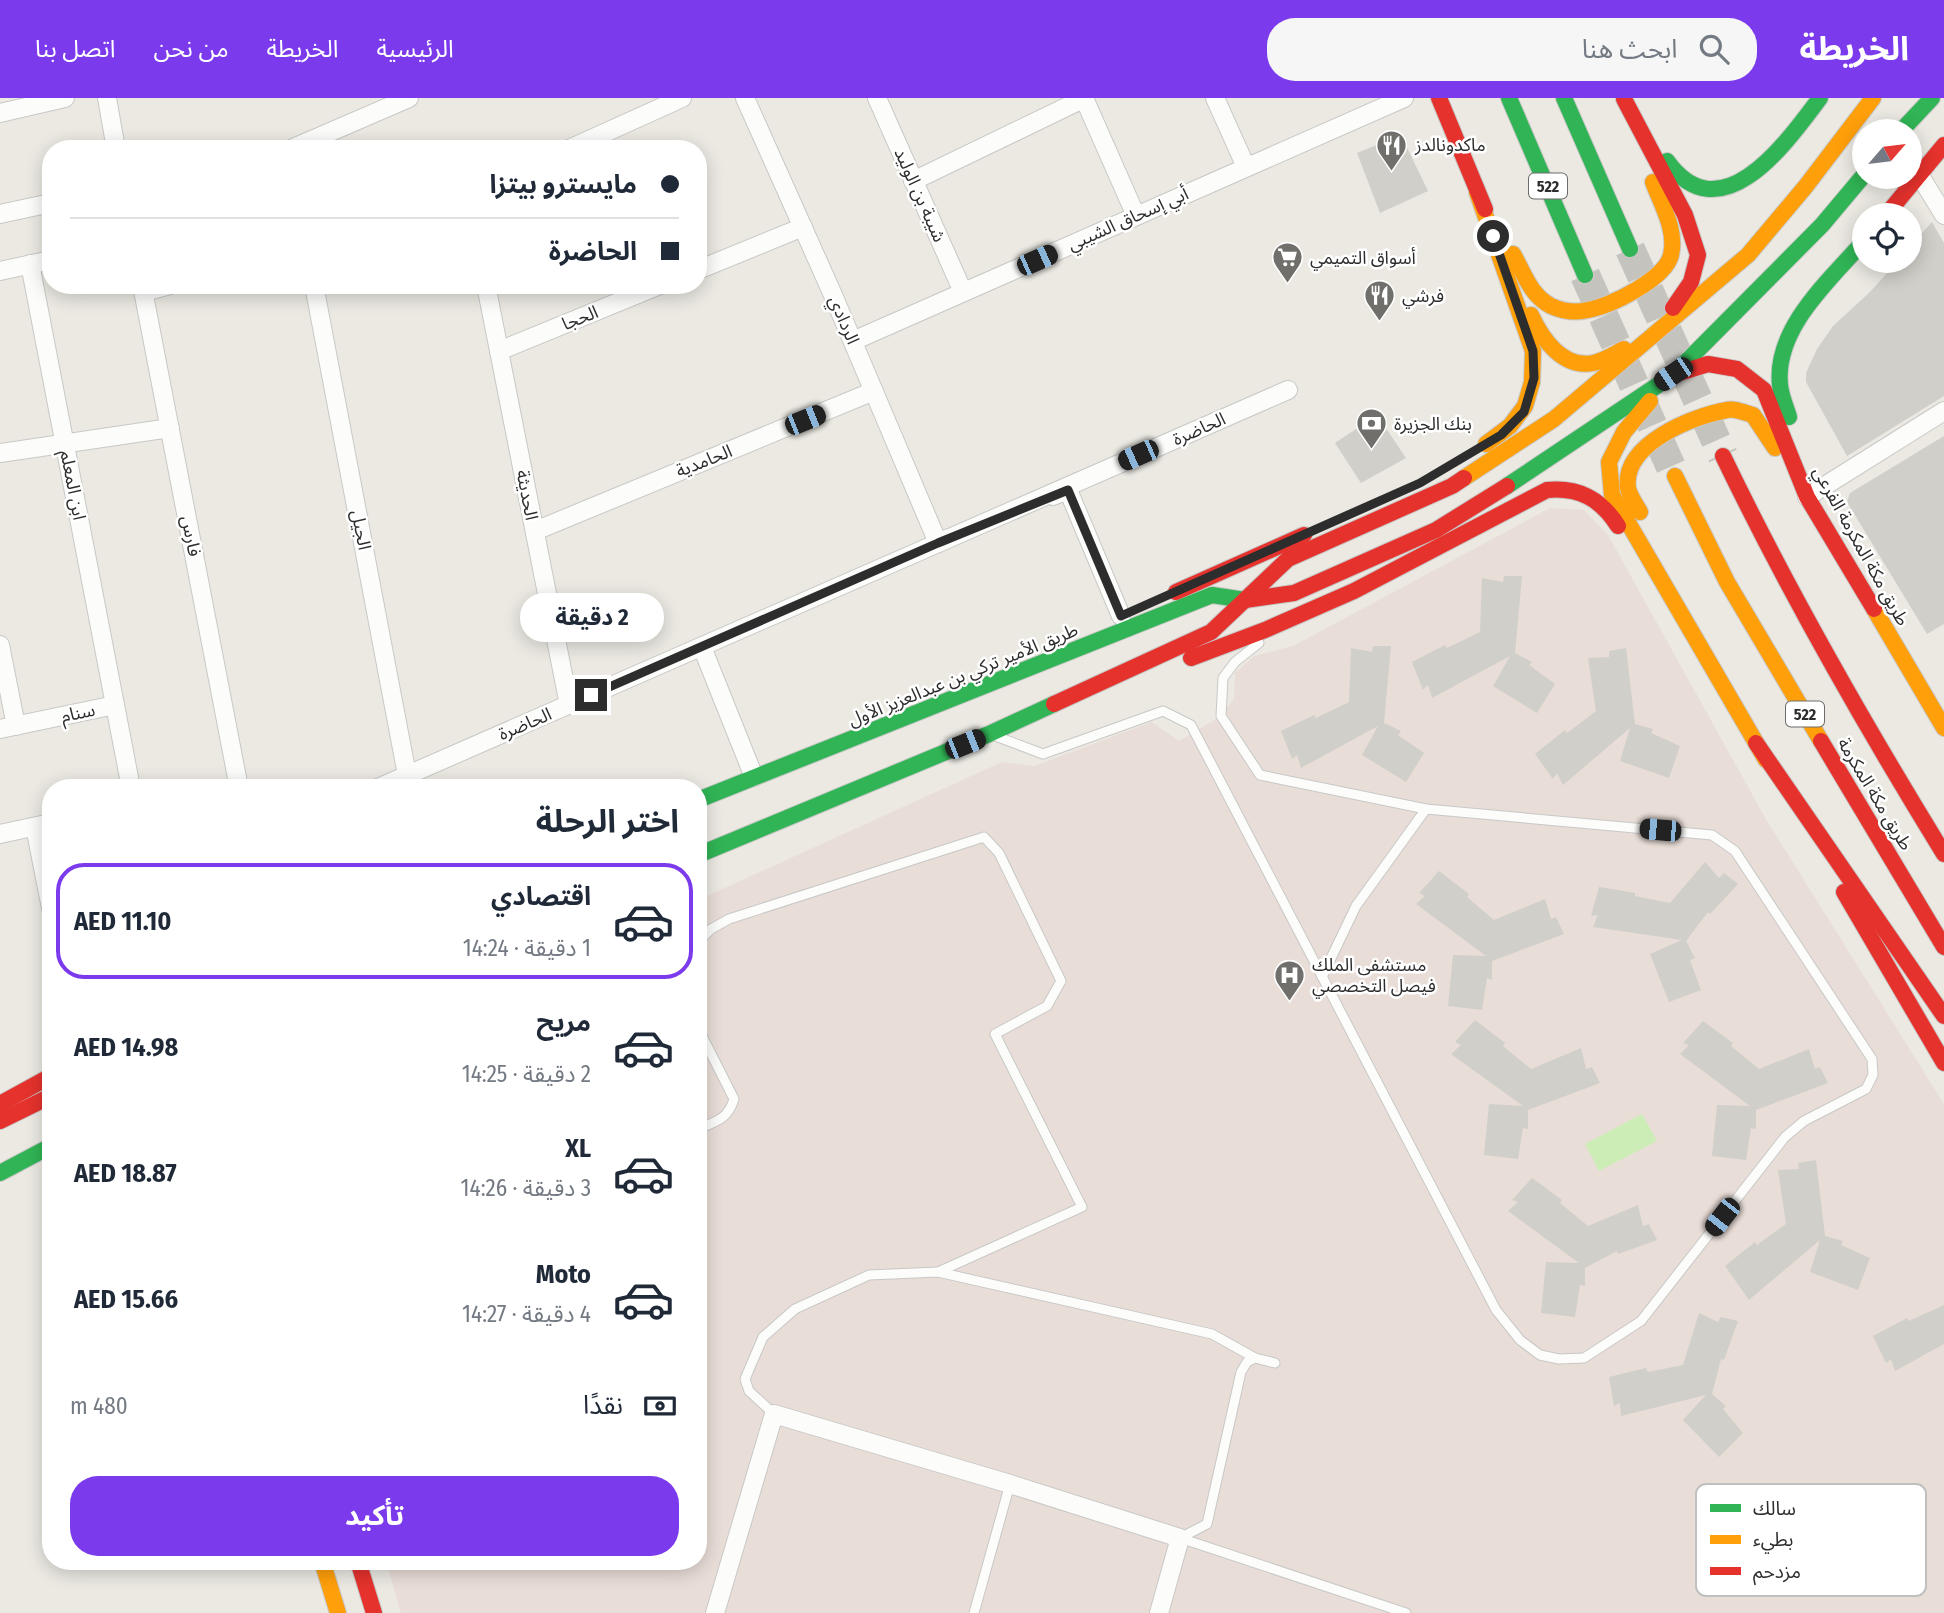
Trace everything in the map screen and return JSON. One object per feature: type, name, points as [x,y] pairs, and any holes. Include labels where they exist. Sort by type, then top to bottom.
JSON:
[{"type":"main road","points":[[1439,98],[1536,326],[1557,352],[1572,362],[1591,364],[1657,333],[1690,282],[1698,255],[1679,204],[1624,99]]},
{"type":"main road","name":"522","points":[[1509,98],[1585,275]]},
{"type":"main road","points":[[1564,98],[1630,249]]},
{"type":"main road","points":[[1624,99],[1681,181],[1705,189],[1730,187],[1758,172],[1777,153],[1820,98]]},
{"type":"main road","points":[[989,734],[1211,632],[1288,559],[1451,486],[1554,419],[1748,255],[1806,186],[1872,98]]},
{"type":"main road","points":[[1912,119],[1932,98]]},
{"type":"main road","points":[[1477,192],[1537,296],[1554,307],[1572,312],[1590,311],[1624,298],[1662,273],[1671,256],[1672,237],[1624,99]]},
{"type":"main road","points":[[1922,173],[1944,145]]},
{"type":"main road","name":"طريق الأمير تركي بن عبدالعزيز الأول","points":[[707,796],[943,705],[1212,595],[1244,600],[1294,593],[1436,530],[1506,487],[1673,374],[1822,225],[1852,189]]},
{"type":"main road","points":[[1896,203],[1909,189]]},
{"type":"main road","points":[[1477,192],[1525,324],[1533,351],[1534,378],[1524,412],[1501,435],[1477,449]]},
{"type":"main road","points":[[1807,497],[1780,383],[1782,357],[1799,318],[1852,256]]},
{"type":"main road","name":"طريق مكة المكرمة الفرعي","points":[[1673,374],[1708,364],[1737,369],[1764,390],[1807,497],[1944,728]]},
{"type":"main road","points":[[1673,374],[1624,432],[1609,462],[1612,495],[1944,1063]]},
{"type":"main road","points":[[1756,743],[1628,488],[1631,465],[1646,445],[1672,428],[1730,409],[1753,415],[1807,497]]},
{"type":"main road","name":"طريق مكة المكرمة","points":[[1723,456],[1760,536],[1860,719],[1944,854]]},
{"type":"main road","name":"طريق مكة المكرمة","points":[[1675,476],[1727,582],[1944,947]]},
{"type":"main road","points":[[943,705],[1031,656],[1420,483]]},
{"type":"main road","points":[[707,851],[989,734],[1265,629],[1354,591],[1547,491],[1565,487],[1582,491],[1614,519],[1653,587],[1756,743],[1944,1016]]},
{"type":"main road","points":[[0,1104],[42,1081]]},
{"type":"main road","points":[[0,1121],[42,1100]]},
{"type":"main road","points":[[0,1173],[42,1151]]},
{"type":"main road","points":[[325,1570],[338,1613]]},
{"type":"main road","points":[[361,1570],[374,1613]]},
{"type":"street","points":[[107,98],[114,140]]},
{"type":"street","points":[[589,140],[682,98]]},
{"type":"street","name":"الردادي","points":[[745,98],[853,341],[938,543]]},
{"type":"street","name":"شيبة بن الوليد","points":[[877,98],[963,292]]},
{"type":"street","points":[[914,181],[1085,98],[1136,216]]},
{"type":"street","points":[[1215,98],[1246,167]]},
{"type":"street","name":"أبي إسحاق الشيبي","points":[[853,341],[1404,98]]},
{"type":"street","points":[[0,113],[55,99]]},
{"type":"street","points":[[311,140],[402,99]]},
{"type":"street","points":[[1922,179],[1944,215]]},
{"type":"street","points":[[0,214],[42,205]]},
{"type":"street","points":[[707,266],[803,227]]},
{"type":"street","points":[[0,271],[42,262]]},
{"type":"street","name":"ابن المعلم","points":[[30,264],[115,705]]},
{"type":"street","name":"فارس","points":[[144,294],[237,779]]},
{"type":"street","name":"الجيل","points":[[316,294],[407,775]]},
{"type":"street","name":"الحديثة","points":[[488,294],[569,705]]},
{"type":"street","name":"الحجا","points":[[499,351],[638,294]]},
{"type":"street","name":"الحاضرة","points":[[398,779],[1288,390]]},
{"type":"street","name":"الحامدية","points":[[535,531],[874,391]]},
{"type":"street","points":[[1807,497],[1944,411]]},
{"type":"street","points":[[0,453],[170,428]]},
{"type":"street","points":[[938,543],[1068,490],[1121,616]]},
{"type":"street","points":[[0,645],[8,727]]},
{"type":"street","points":[[702,647],[754,777]]},
{"type":"street","name":"سنام","points":[[8,727],[115,705],[129,779]]},
{"type":"street","points":[[0,834],[42,825]]},
{"type":"street","points":[[715,1613],[774,1414],[1180,1538],[1159,1613]]},
{"type":"lane","points":[[989,734],[1043,754],[1163,711],[1191,725],[1496,1310],[1520,1340],[1539,1355],[1559,1359],[1584,1358],[1641,1321],[1785,1137],[1804,1121],[1866,1089],[1873,1075],[1872,1059],[1735,851],[1712,835],[1426,809],[1260,775],[1221,716],[1223,678],[1235,662],[1258,643],[1310,620],[1354,591]]},
{"type":"lane","points":[[1322,977],[1356,906],[1426,809]]},
{"type":"lane","points":[[707,933],[729,919],[984,837],[999,853],[1061,981],[1047,1006],[995,1034],[1082,1208],[938,1272]]},
{"type":"lane","points":[[707,1046],[734,1099],[730,1112],[707,1125]]},
{"type":"lane","points":[[774,1414],[749,1391],[746,1379],[763,1338],[795,1309],[869,1275],[938,1272],[1212,1334],[1255,1358],[1275,1363]]},
{"type":"lane","points":[[1180,1538],[1208,1524],[1241,1372],[1247,1363],[1255,1358]]},
{"type":"lane","points":[[974,1613],[1010,1484]]},
{"type":"lane","points":[[1180,1538],[1406,1613]]},
{"type":"shaded area","name":"مستشفى الملك فيصل التخصصي","points":[[1550,508],[1584,510],[1608,535],[1767,821],[1944,1104],[1944,1613],[401,1613],[389,1570],[707,1570],[707,896],[1002,762],[1034,766],[1152,722],[1179,741],[1221,716],[1234,698],[1235,673],[1254,656],[1293,646]]},
{"type":"green space","points":[[1642,1114],[1657,1141],[1599,1171],[1585,1144]]},
{"type":"building","name":"ماكدونالدز","points":[[1401,135],[1428,191],[1380,213],[1357,153]]},
{"type":"building","points":[[1932,222],[1944,243],[1944,396],[1847,456],[1806,382],[1806,373],[1817,349],[1833,326],[1887,273],[1922,273],[1922,233]]},
{"type":"building","name":"بنك الجزيرة","points":[[1377,415],[1406,458],[1361,483],[1335,443]]},
{"type":"building","points":[[1944,436],[1944,624],[1927,634],[1847,502],[1850,493]]},
{"type":"building","points":[[1504,576],[1522,576],[1515,653],[1532,662],[1529,665],[1555,684],[1537,713],[1493,686],[1510,656],[1432,698],[1428,685],[1423,690],[1412,662],[1445,645],[1447,648],[1480,632],[1482,578],[1503,582]]},
{"type":"building","points":[[1373,646],[1391,646],[1384,723],[1401,731],[1398,735],[1424,753],[1406,782],[1362,755],[1378,726],[1301,768],[1297,755],[1292,759],[1281,731],[1349,702],[1351,648],[1372,652]]},
{"type":"building","points":[[1626,648],[1635,724],[1653,729],[1651,733],[1680,746],[1669,778],[1620,761],[1630,728],[1563,785],[1557,773],[1553,779],[1535,754],[1565,730],[1567,733],[1596,711],[1588,658],[1609,657],[1609,651]]},
{"type":"building","points":[[1705,862],[1719,878],[1724,873],[1738,884],[1710,914],[1708,912],[1686,941],[1695,958],[1690,960],[1701,990],[1669,1002],[1650,954],[1682,940],[1593,927],[1598,915],[1591,916],[1599,887],[1670,903]]},
{"type":"building","points":[[1439,871],[1469,894],[1467,897],[1494,920],[1545,899],[1551,919],[1556,917],[1564,934],[1492,961],[1492,980],[1487,978],[1482,1010],[1448,1006],[1453,955],[1486,956],[1416,904],[1425,896],[1419,893]]},
{"type":"building","points":[[1475,1020],[1505,1043],[1503,1046],[1531,1069],[1581,1048],[1586,1069],[1592,1067],[1600,1083],[1528,1110],[1528,1129],[1523,1128],[1518,1159],[1484,1155],[1489,1104],[1523,1106],[1451,1054],[1461,1045],[1455,1042]]},
{"type":"building","points":[[1703,1021],[1733,1043],[1731,1046],[1759,1069],[1809,1049],[1815,1069],[1820,1067],[1828,1083],[1756,1110],[1756,1129],[1751,1128],[1746,1160],[1712,1156],[1717,1105],[1750,1106],[1680,1054],[1689,1045],[1683,1043]]},
{"type":"building","points":[[1816,1160],[1825,1236],[1843,1241],[1841,1245],[1870,1258],[1858,1290],[1810,1272],[1820,1240],[1749,1300],[1725,1266],[1755,1242],[1757,1245],[1786,1224],[1778,1170],[1799,1169],[1798,1163]]},
{"type":"building","points":[[1532,1178],[1562,1200],[1560,1203],[1588,1226],[1638,1205],[1643,1226],[1649,1224],[1657,1240],[1618,1254],[1617,1251],[1585,1268],[1585,1286],[1580,1285],[1575,1317],[1541,1313],[1546,1262],[1579,1263],[1508,1211],[1518,1202],[1512,1200]]},
{"type":"building","points":[[1944,1305],[1944,1344],[1895,1371],[1891,1359],[1886,1363],[1873,1336],[1907,1318],[1909,1321]]},
{"type":"building","points":[[1699,1313],[1718,1322],[1721,1317],[1738,1321],[1724,1360],[1721,1359],[1712,1394],[1726,1406],[1723,1409],[1743,1433],[1719,1457],[1683,1420],[1706,1395],[1621,1416],[1620,1403],[1614,1406],[1609,1377],[1646,1368],[1648,1372],[1683,1365]]},
{"type":"tunnel","points":[[1630,249],[1723,456]]},
{"type":"tunnel","points":[[1585,275],[1675,476]]},
{"type":"traffic: fast","points":[[1509,98],[1585,275]]},
{"type":"traffic: fast","points":[[1564,98],[1630,249]]},
{"type":"traffic: fast","points":[[1667,161],[1688,182],[1709,189],[1730,186],[1751,174],[1771,157],[1820,98]]},
{"type":"traffic: fast","points":[[1912,119],[1932,98]]},
{"type":"traffic: fast","points":[[1507,486],[1673,375],[1822,225],[1852,189]]},
{"type":"traffic: fast","points":[[1789,417],[1780,385],[1780,364],[1786,344],[1807,306],[1852,254]]},
{"type":"traffic: fast","points":[[707,796],[1212,595],[1245,600]]},
{"type":"traffic: fast","points":[[707,851],[989,734],[1054,704]]},
{"type":"traffic: fast","points":[[0,1173],[42,1151]]},
{"type":"traffic: slow","points":[[1464,478],[1554,419],[1748,255],[1806,186],[1873,98]]},
{"type":"traffic: slow","points":[[1513,254],[1533,290],[1555,308],[1583,311],[1623,297],[1659,273],[1671,255],[1670,227],[1653,182]]},
{"type":"traffic: slow","points":[[1477,192],[1533,351],[1532,382],[1525,406],[1510,426],[1486,444]]},
{"type":"traffic: slow","points":[[1531,315],[1555,350],[1572,361],[1593,363],[1624,349]]},
{"type":"traffic: slow","points":[[1650,401],[1624,432],[1609,462],[1612,495],[1766,760]]},
{"type":"traffic: slow","points":[[1640,512],[1628,488],[1629,472],[1636,458],[1648,446],[1679,426],[1713,413],[1736,410],[1753,415],[1775,448]]},
{"type":"traffic: slow","points":[[1675,476],[1727,582],[1821,741]]},
{"type":"traffic: slow","points":[[1874,609],[1944,728]]},
{"type":"traffic: slow","points":[[325,1570],[338,1613]]},
{"type":"traffic: jam","points":[[1439,98],[1485,209]]},
{"type":"traffic: jam","points":[[1624,99],[1685,215],[1698,255],[1691,282],[1673,308]]},
{"type":"traffic: jam","points":[[1896,203],[1944,145]]},
{"type":"traffic: jam","points":[[1676,374],[1708,364],[1737,369],[1764,390],[1807,497],[1874,609]]},
{"type":"traffic: jam","points":[[1723,456],[1828,658],[1944,854]]},
{"type":"traffic: jam","points":[[1054,704],[1211,632],[1288,559],[1452,486],[1464,478]]},
{"type":"traffic: jam","points":[[1245,600],[1294,593],[1436,530],[1507,486]]},
{"type":"traffic: jam","points":[[1191,658],[1265,630],[1354,591],[1547,490],[1569,491],[1588,497],[1597,502],[1618,526]]},
{"type":"traffic: jam","points":[[1176,592],[1304,535]]},
{"type":"traffic: jam","points":[[1821,741],[1944,947]]},
{"type":"traffic: jam","points":[[1756,743],[1944,1016]]},
{"type":"traffic: jam","points":[[1844,892],[1944,1063]]},
{"type":"traffic: jam","points":[[0,1104],[42,1081]]},
{"type":"traffic: jam","points":[[0,1121],[42,1100]]},
{"type":"traffic: jam","points":[[361,1570],[374,1613]]},
{"type":"place","name":"ماكدونالدز","points":[[1392,172]]},
{"type":"place","name":"أسواق التميمي","points":[[1287,285]]},
{"type":"place","name":"فرشي","points":[[1379,323]]},
{"type":"place","name":"بنك الجزيرة","points":[[1371,451]]},
{"type":"place","name":"مستشفى الملك فيصل التخصصي","points":[[1289,1002]]},
{"type":"route","points":[[591,695],[938,543],[1068,490],[1121,616],[1420,483],[1501,435],[1524,412],[1534,378],[1533,351],[1493,236]]}]
